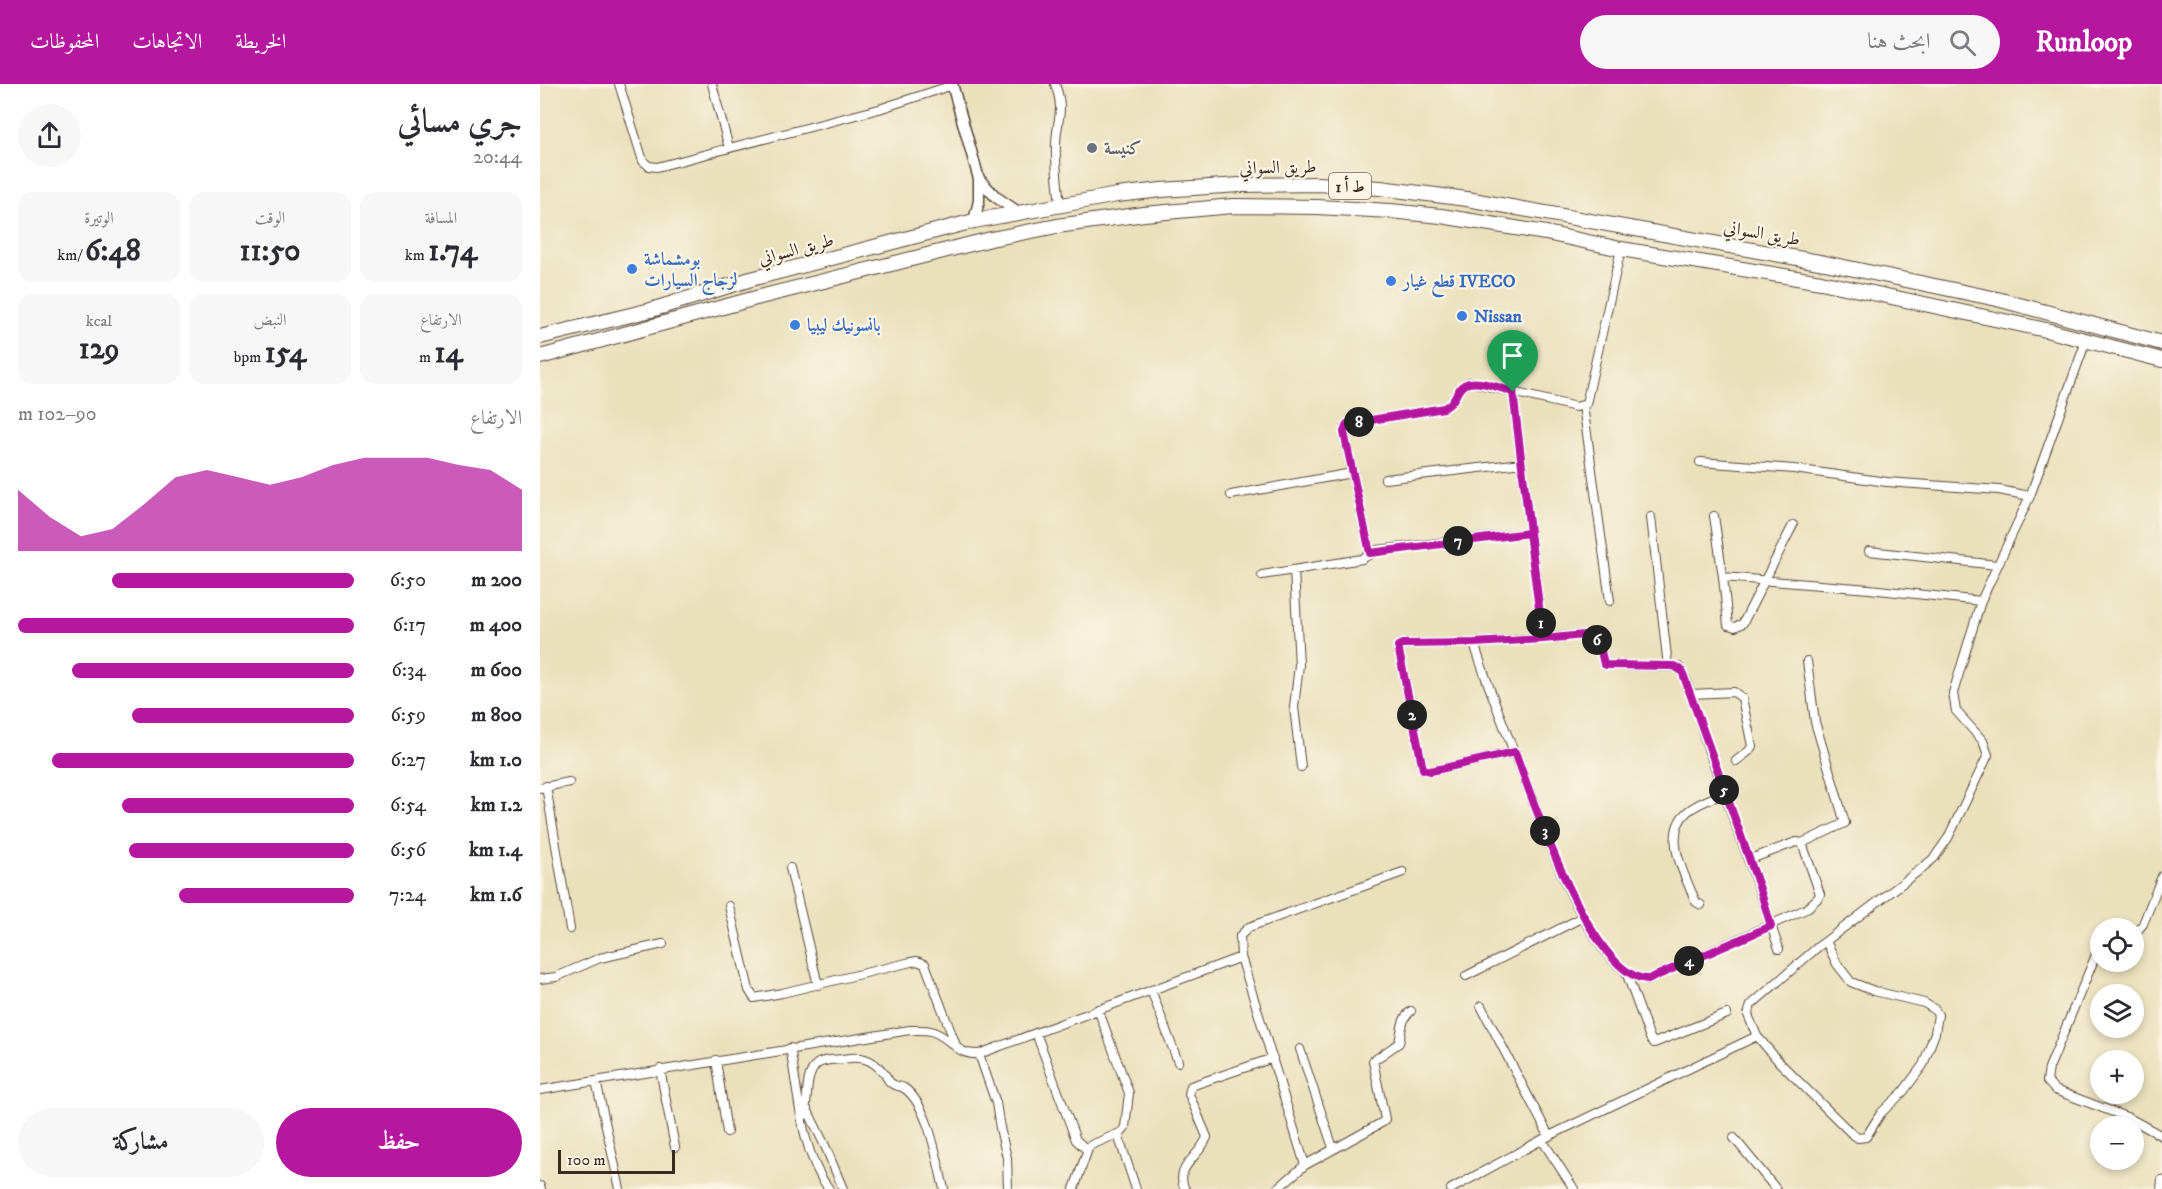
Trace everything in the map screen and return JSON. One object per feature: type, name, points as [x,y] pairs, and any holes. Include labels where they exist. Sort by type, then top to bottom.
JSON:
[{"type":"highway","name":"طريق السواني","points":[[540,337],[651,310],[751,279],[974,221],[1018,212],[1161,190],[1240,185],[1318,184],[1418,192],[1548,212],[1825,263],[1997,299],[2162,343]]},
{"type":"highway","name":"طريق السواني","points":[[540,357],[756,298],[991,238],[1057,226],[1155,213],[1233,207],[1317,207],[1442,216],[1621,249],[1821,282],[2162,360]]},
{"type":"main road","points":[[953,85],[979,179],[979,201],[974,221]]},
{"type":"main road","points":[[979,179],[996,197],[1018,212]]},
{"type":"street","points":[[619,84],[643,161],[649,166],[657,167],[879,109],[953,85]]},
{"type":"street","points":[[712,84],[729,148]]},
{"type":"street","points":[[1056,84],[1062,109],[1056,141],[1055,164],[1060,205]]},
{"type":"street","points":[[1370,553],[1344,432],[1347,424],[1444,408],[1453,402],[1461,386],[1470,382],[1576,407],[1583,405],[1588,401],[1621,249]]},
{"type":"street","points":[[1826,941],[1837,964],[1851,982],[1874,991],[1924,1003],[1934,1009],[1938,1015],[1935,1033],[1923,1065],[1903,1092],[1881,1113],[1866,1137],[1858,1138],[1780,1063],[1757,1036],[1748,1015],[1750,1005],[1826,941],[1934,858],[1948,838],[1988,754],[1983,741],[1956,711],[1953,693],[1981,601],[2030,496],[2086,341]]},
{"type":"street","points":[[1513,392],[1543,639]]},
{"type":"street","points":[[1583,405],[1610,601]]},
{"type":"street","points":[[1700,462],[1794,469],[1887,482],[1999,490],[2030,496]]},
{"type":"street","points":[[1385,479],[1522,463]]},
{"type":"street","points":[[1231,495],[1352,473]]},
{"type":"street","points":[[1714,516],[1728,626],[1735,627],[1743,623],[1793,525]]},
{"type":"street","points":[[1652,517],[1668,666]]},
{"type":"street","points":[[1262,575],[1362,559],[1370,553],[1529,533]]},
{"type":"street","points":[[1869,551],[1997,565]]},
{"type":"street","points":[[1294,570],[1299,665],[1294,707],[1301,767]]},
{"type":"street","points":[[1722,577],[1981,601]]},
{"type":"street","points":[[1515,752],[1431,771],[1423,769],[1398,646],[1402,644],[1591,637],[1599,643],[1604,664],[1609,666],[1679,668],[1691,694],[1779,949]]},
{"type":"street","points":[[1474,643],[1549,841],[1583,916],[1594,934],[1626,972],[1635,977],[1649,979],[1806,909],[1820,896],[1820,890],[1802,843]]},
{"type":"street","points":[[1749,860],[1796,842],[1802,843],[1845,823],[1815,722],[1807,661]]},
{"type":"street","points":[[1691,694],[1734,692],[1742,698],[1752,746],[1736,761]]},
{"type":"street","points":[[569,782],[543,787],[570,929]]},
{"type":"street","points":[[1701,905],[1696,902],[1678,858],[1676,834],[1685,814],[1725,793]]},
{"type":"street","points":[[790,868],[818,985]]},
{"type":"street","points":[[1305,1165],[1241,957],[1240,936],[1249,927],[1403,872]]},
{"type":"street","points":[[2144,921],[2162,876]]},
{"type":"street","points":[[729,906],[749,990],[754,998],[911,962],[921,962],[925,964],[958,1049]]},
{"type":"street","points":[[1466,976],[1583,916]]},
{"type":"street","points":[[540,979],[556,977],[600,958],[663,944]]},
{"type":"street","points":[[540,1090],[910,1030],[926,1030],[939,1034],[965,1054],[979,1054],[1241,957]]},
{"type":"street","points":[[2090,969],[2049,1068],[2047,1081],[2055,1090],[2129,1118],[2162,1136]]},
{"type":"street","points":[[1626,972],[1650,1038],[1654,1043],[1727,1014]]},
{"type":"street","points":[[1151,990],[1178,1062]]},
{"type":"street","points":[[1481,1006],[1546,1138],[1574,1189]]},
{"type":"street","points":[[1074,1189],[1091,1144],[1118,1135],[1125,1127],[1129,1094],[1098,1009]]},
{"type":"street","points":[[1276,1189],[1305,1165],[1383,1122],[1385,1119],[1373,1061],[1399,1043],[1402,1022],[1411,1011]]},
{"type":"street","points":[[1036,1033],[1076,1140],[1087,1150]]},
{"type":"street","points":[[1451,1189],[1546,1138],[1757,1036]]},
{"type":"street","points":[[790,1048],[809,1148],[822,1179],[829,1189]]},
{"type":"street","points":[[1300,1049],[1334,1148]]},
{"type":"street","points":[[979,1054],[996,1103],[999,1128],[1007,1158],[1008,1189]]},
{"type":"street","points":[[803,1117],[807,1109],[809,1078],[816,1066],[821,1062],[858,1057],[871,1060],[890,1082],[903,1088],[920,1109],[929,1129],[944,1189]]},
{"type":"street","points":[[1185,1189],[1181,1182],[1182,1171],[1207,1137],[1189,1094],[1191,1086],[1273,1058]]},
{"type":"street","points":[[716,1060],[727,1132]]},
{"type":"street","points":[[660,1069],[675,1147]]},
{"type":"street","points":[[596,1081],[620,1189]]},
{"type":"street","points":[[807,1109],[843,1189]]},
{"type":"street","points":[[1118,1135],[1136,1189]]},
{"type":"street","points":[[1734,1138],[1776,1189]]},
{"type":"street","points":[[2161,1189],[2162,1180]]},
{"type":"place","name":"كنيسة","points":[[1092,148]]},
{"type":"place","name":"بومشماشة لزجاج السيارات","points":[[632,269]]},
{"type":"place","name":"قطع غيار IVECO","points":[[1391,281]]},
{"type":"place","name":"Nissan","points":[[1462,316]]},
{"type":"place","name":"بانسونيك ليبيا","points":[[795,325]]},
{"type":"route","points":[[1513,392],[1470,382],[1461,386],[1453,402],[1444,408],[1347,424],[1344,432],[1370,553],[1377,550],[1529,533],[1543,639],[1584,635],[1596,639],[1599,643],[1606,665],[1674,666],[1682,671],[1760,889],[1771,926],[1750,933],[1649,979],[1635,977],[1618,965],[1586,922],[1549,841],[1515,752],[1431,771],[1423,769],[1398,646],[1400,644],[1543,639],[1513,392]]}]
